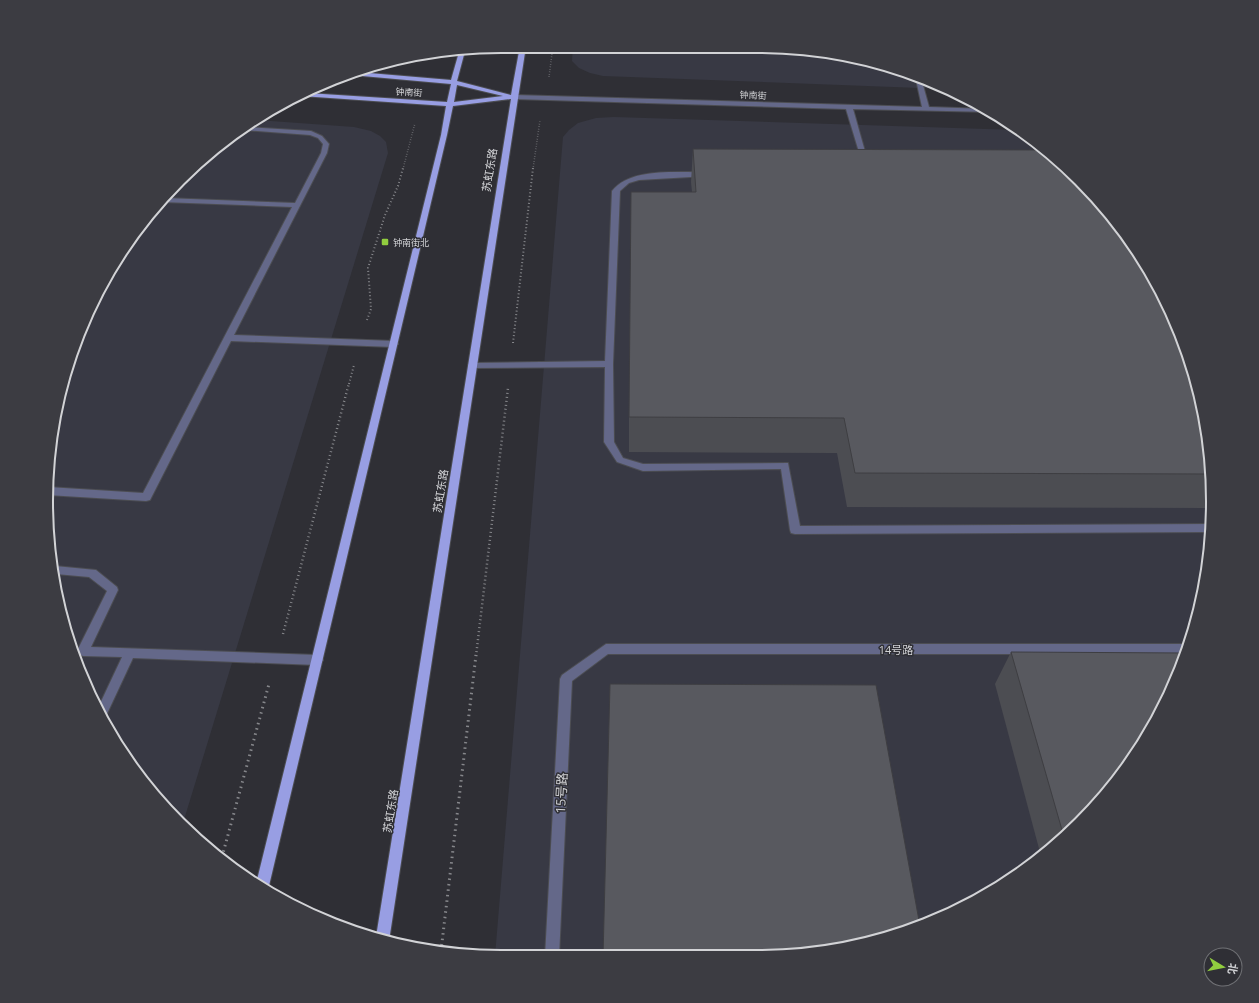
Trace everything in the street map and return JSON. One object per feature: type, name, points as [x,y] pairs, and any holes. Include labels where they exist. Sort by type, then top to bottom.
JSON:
[{"type":"main road","name":"苏虹东路","points":[[384,935],[522,53]]},
{"type":"main road","points":[[264,881],[394,344],[442,143],[461,55]]},
{"type":"main road","name":"钟南街","points":[[364,75],[454,82],[514,97]]},
{"type":"main road","name":"钟南街","points":[[311,95],[450,104],[514,97]]},
{"type":"street","points":[[919,83],[926,109]]},
{"type":"street","name":"钟南街","points":[[514,97],[978,111]]},
{"type":"street","points":[[849,107],[866,166]]},
{"type":"street","points":[[53,491],[146,498],[230,338],[324,152],[326,144],[320,137],[311,133],[252,129]]},
{"type":"street","points":[[716,174],[631,180],[622,184],[616,192],[609,364],[609,442],[620,460],[643,468],[785,465],[795,530],[1205,528]]},
{"type":"street","points":[[169,200],[297,205]]},
{"type":"street","points":[[230,338],[394,344]]},
{"type":"street","points":[[472,366],[609,364]]},
{"type":"street","points":[[59,570],[92,573],[113,590],[83,651],[129,654],[317,660]]},
{"type":"street","name":"14号路","points":[[606,650],[1181,649]]},
{"type":"street","name":"15号路","points":[[552,950],[566,679],[606,650]]},
{"type":"street","points":[[104,708],[129,654]]},
{"type":"path","points":[[442,946],[536,144],[552,53]]},
{"type":"path","points":[[223,853],[360,343],[371,309],[368,268],[385,215],[398,186],[422,102]]},
{"type":"shaded area","points":[[573,53],[787,54],[816,57],[874,68],[932,88],[603,76],[590,73],[579,68],[572,61]]},
{"type":"shaded area","points":[[614,117],[1008,130],[1053,164],[1075,184],[1095,206],[1113,228],[1146,277],[1172,330],[1191,385],[1197,414],[1205,472],[1206,502],[1202,560],[1197,589],[1191,618],[1172,673],[1146,726],[1130,751],[1113,775],[1075,819],[1031,857],[1007,874],[956,904],[929,916],[874,935],[816,946],[787,949],[496,950],[563,137],[578,123],[596,118]]},
{"type":"shaded area","points":[[265,121],[354,127],[371,131],[380,136],[386,142],[388,153],[184,819],[146,775],[113,726],[87,673],[68,618],[57,560],[53,502],[57,443],[68,385],[87,330],[99,303],[129,252],[146,228],[184,184],[228,146]]},
{"type":"building","points":[[693,149],[1036,150],[1075,184],[1113,228],[1146,277],[1160,303],[1172,330],[1191,385],[1202,443],[1205,474],[855,473],[844,418],[629,417],[631,192],[696,192]]},
{"type":"building","points":[[1011,652],[1179,653],[1160,700],[1130,751],[1095,797],[1062,831]]},
{"type":"building","points":[[610,684],[876,685],[919,920],[874,935],[816,946],[787,949],[603,950]]},
{"type":"place","name":"钟南街北","points":[[385,242]]}]
